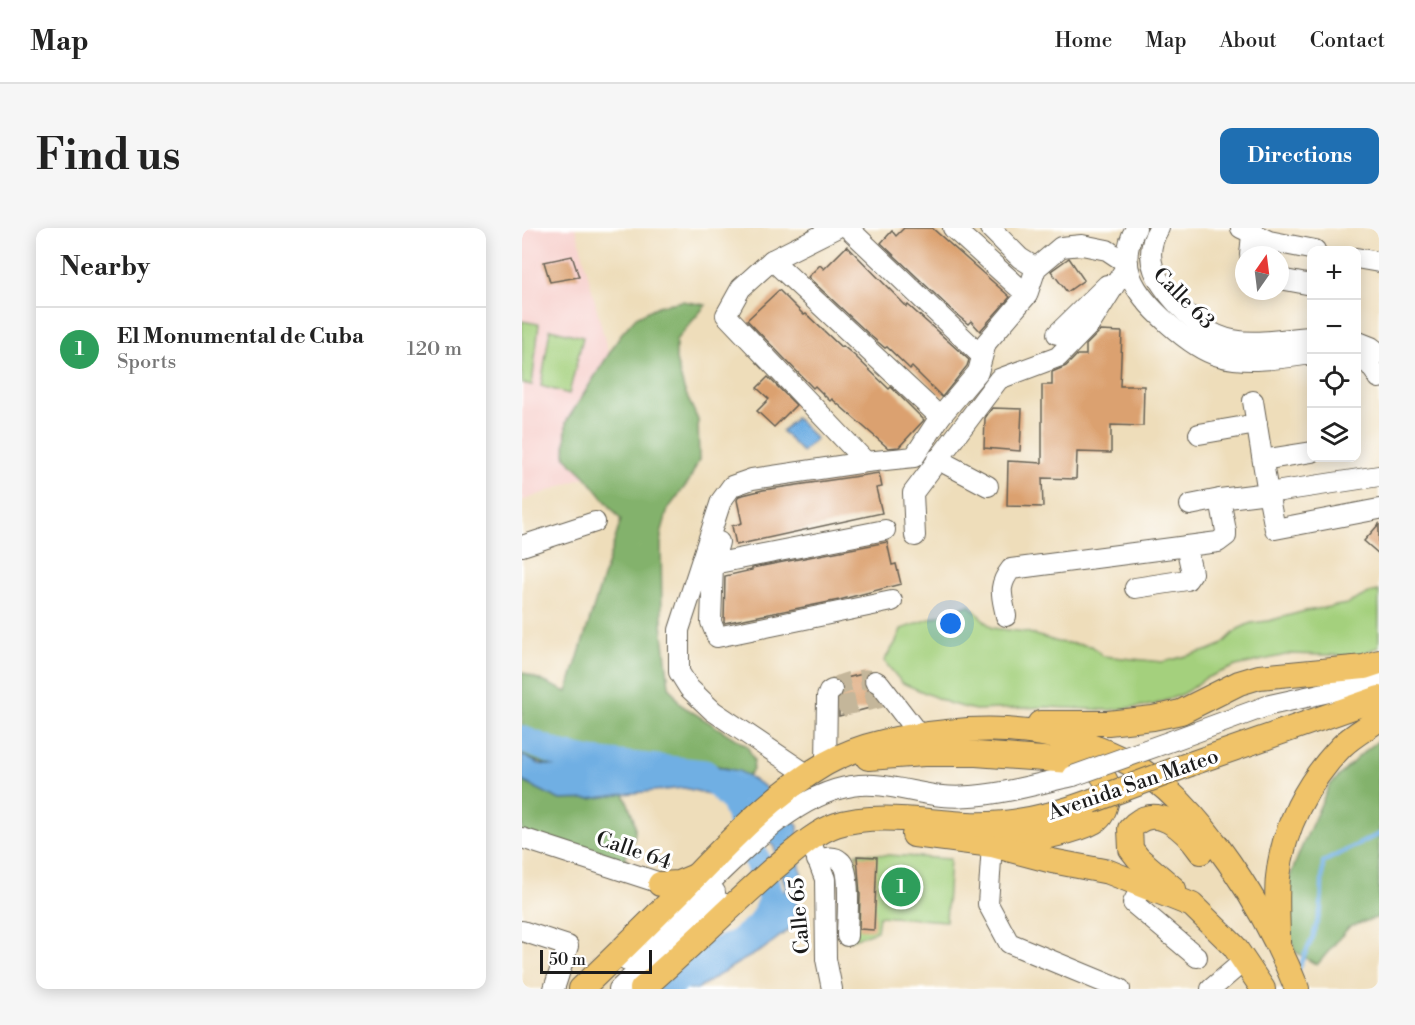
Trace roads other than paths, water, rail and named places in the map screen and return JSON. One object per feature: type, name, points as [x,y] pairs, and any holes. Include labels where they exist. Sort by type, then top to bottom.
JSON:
[{"type":"main road","points":[[642,989],[699,890],[744,838],[788,802],[817,770],[856,749],[899,731],[959,721],[1070,724],[1153,718],[1181,712],[1239,683],[1259,677],[1364,667],[1378,681]]},
{"type":"main road","name":"Avenida San Mateo","points":[[699,890],[772,870],[814,850],[834,826],[848,822],[889,819],[969,824],[1010,823],[1061,812],[1190,764],[1378,681]]},
{"type":"main road","points":[[1282,955],[1278,878],[1284,844],[1295,813],[1316,778],[1343,745],[1379,719]]},
{"type":"main road","points":[[856,749],[933,733],[974,729],[1014,730],[1064,738],[1093,747],[1130,763],[1161,785],[1212,840],[1262,916],[1297,989]]},
{"type":"main road","points":[[817,770],[871,757],[976,754],[1084,762],[1102,774],[1107,783],[1108,792],[1105,808],[1100,818],[1087,825],[1049,836],[992,846]]},
{"type":"main road","points":[[1255,976],[1234,946],[1131,849],[1130,829],[1137,821],[1144,818],[1161,817],[1182,830],[1194,842],[1260,933],[1282,955]]},
{"type":"main road","points":[[814,850],[842,834],[878,832],[917,835],[992,846],[1109,872],[1192,905]]},
{"type":"main road","points":[[581,989],[664,908],[699,890]]},
{"type":"street","points":[[836,228],[772,260],[741,288],[726,315],[866,462]]},
{"type":"street","points":[[848,228],[982,356]]},
{"type":"street","points":[[953,228],[1027,295]]},
{"type":"street","points":[[990,228],[1020,258],[1036,268]]},
{"type":"street","name":"Calle 63","points":[[1136,228],[1129,243],[1128,264],[1131,278],[1138,289],[1179,333],[1203,350],[1242,360],[1307,354]]},
{"type":"street","points":[[1148,228],[1143,237],[1140,253],[1144,277],[1156,296],[1198,336],[1217,346],[1242,351],[1307,345]]},
{"type":"street","name":"Calle 63","points":[[1159,228],[1151,249],[1154,273],[1163,289],[1193,320],[1208,331],[1234,340],[1307,337]]},
{"type":"street","points":[[1248,246],[1246,231],[1282,244],[1307,249]]},
{"type":"street","points":[[832,690],[827,697],[832,715],[817,770],[713,711],[689,688],[679,672],[679,630],[721,501],[732,486],[752,479],[914,457],[940,417],[978,372],[986,343],[1027,295],[1036,268],[1061,247],[1082,245],[1107,250],[1128,264]]},
{"type":"street","points":[[1361,259],[1379,262]]},
{"type":"street","points":[[772,260],[940,417]]},
{"type":"street","points":[[1057,334],[1128,264]]},
{"type":"street","points":[[915,536],[913,493],[999,379],[1058,357],[1091,323],[1128,264]]},
{"type":"street","points":[[1289,281],[1307,284]]},
{"type":"street","points":[[1361,348],[1379,353]]},
{"type":"street","points":[[1361,349],[1379,364]]},
{"type":"street","points":[[1361,352],[1379,378]]},
{"type":"street","points":[[1253,401],[1275,528],[1379,509]]},
{"type":"street","points":[[1199,434],[1257,424]]},
{"type":"street","points":[[1263,460],[1307,453]]},
{"type":"street","points":[[937,459],[988,486]]},
{"type":"street","points":[[1190,505],[1379,476]]},
{"type":"street","points":[[732,486],[713,564],[711,622],[717,637],[892,601]]},
{"type":"street","points":[[1006,616],[1000,587],[1011,569],[1218,542],[1226,536],[1220,499]]},
{"type":"street","points":[[522,546],[595,522]]},
{"type":"street","points":[[713,564],[885,530]]},
{"type":"street","points":[[1135,588],[1187,580],[1192,573],[1186,546]]},
{"type":"street","points":[[788,802],[852,786],[871,784],[943,796],[984,795],[1073,776],[1270,705],[1378,681]]},
{"type":"street","points":[[884,694],[913,727]]},
{"type":"street","name":"Calle 64","points":[[522,838],[699,890]]},
{"type":"street","points":[[992,846],[988,904],[1009,943],[1120,989]]},
{"type":"street","points":[[814,850],[842,862],[846,868],[847,936]]},
{"type":"street","name":"Calle 65","points":[[814,850],[825,879],[826,959],[832,989]]},
{"type":"street","points":[[1143,884],[1133,903],[1197,957]]},
{"type":"street","points":[[596,989],[699,890]]},
{"type":"street","points":[[619,989],[699,890]]},
{"type":"street","points":[[522,931],[568,946],[554,989]]},
{"type":"street","points":[[1211,989],[1255,976]]},
{"type":"water","points":[[796,418],[816,439],[802,452],[782,431]]},
{"type":"water","points":[[522,755],[539,764],[597,771],[649,767],[683,761],[739,771],[764,786],[798,826],[797,850],[802,877],[792,927],[762,950],[697,989],[669,989],[708,955],[736,944],[761,924],[786,889],[774,847],[733,800],[684,788],[590,799],[560,800],[522,781]]},
{"type":"waterway","points":[[522,739],[563,755],[592,761],[705,773],[733,800],[772,899],[761,924],[736,944],[708,955],[688,968],[669,989]]},
{"type":"waterway","points":[[1298,969],[1313,937],[1321,908],[1323,862],[1379,834]]},
{"type":"tunnel","points":[[832,690],[853,681],[875,681]]},
{"type":"tunnel","points":[[838,710],[842,706],[881,698]]},
{"type":"place","name":"El Monumental de Cuba","points":[[901,887]]}]
